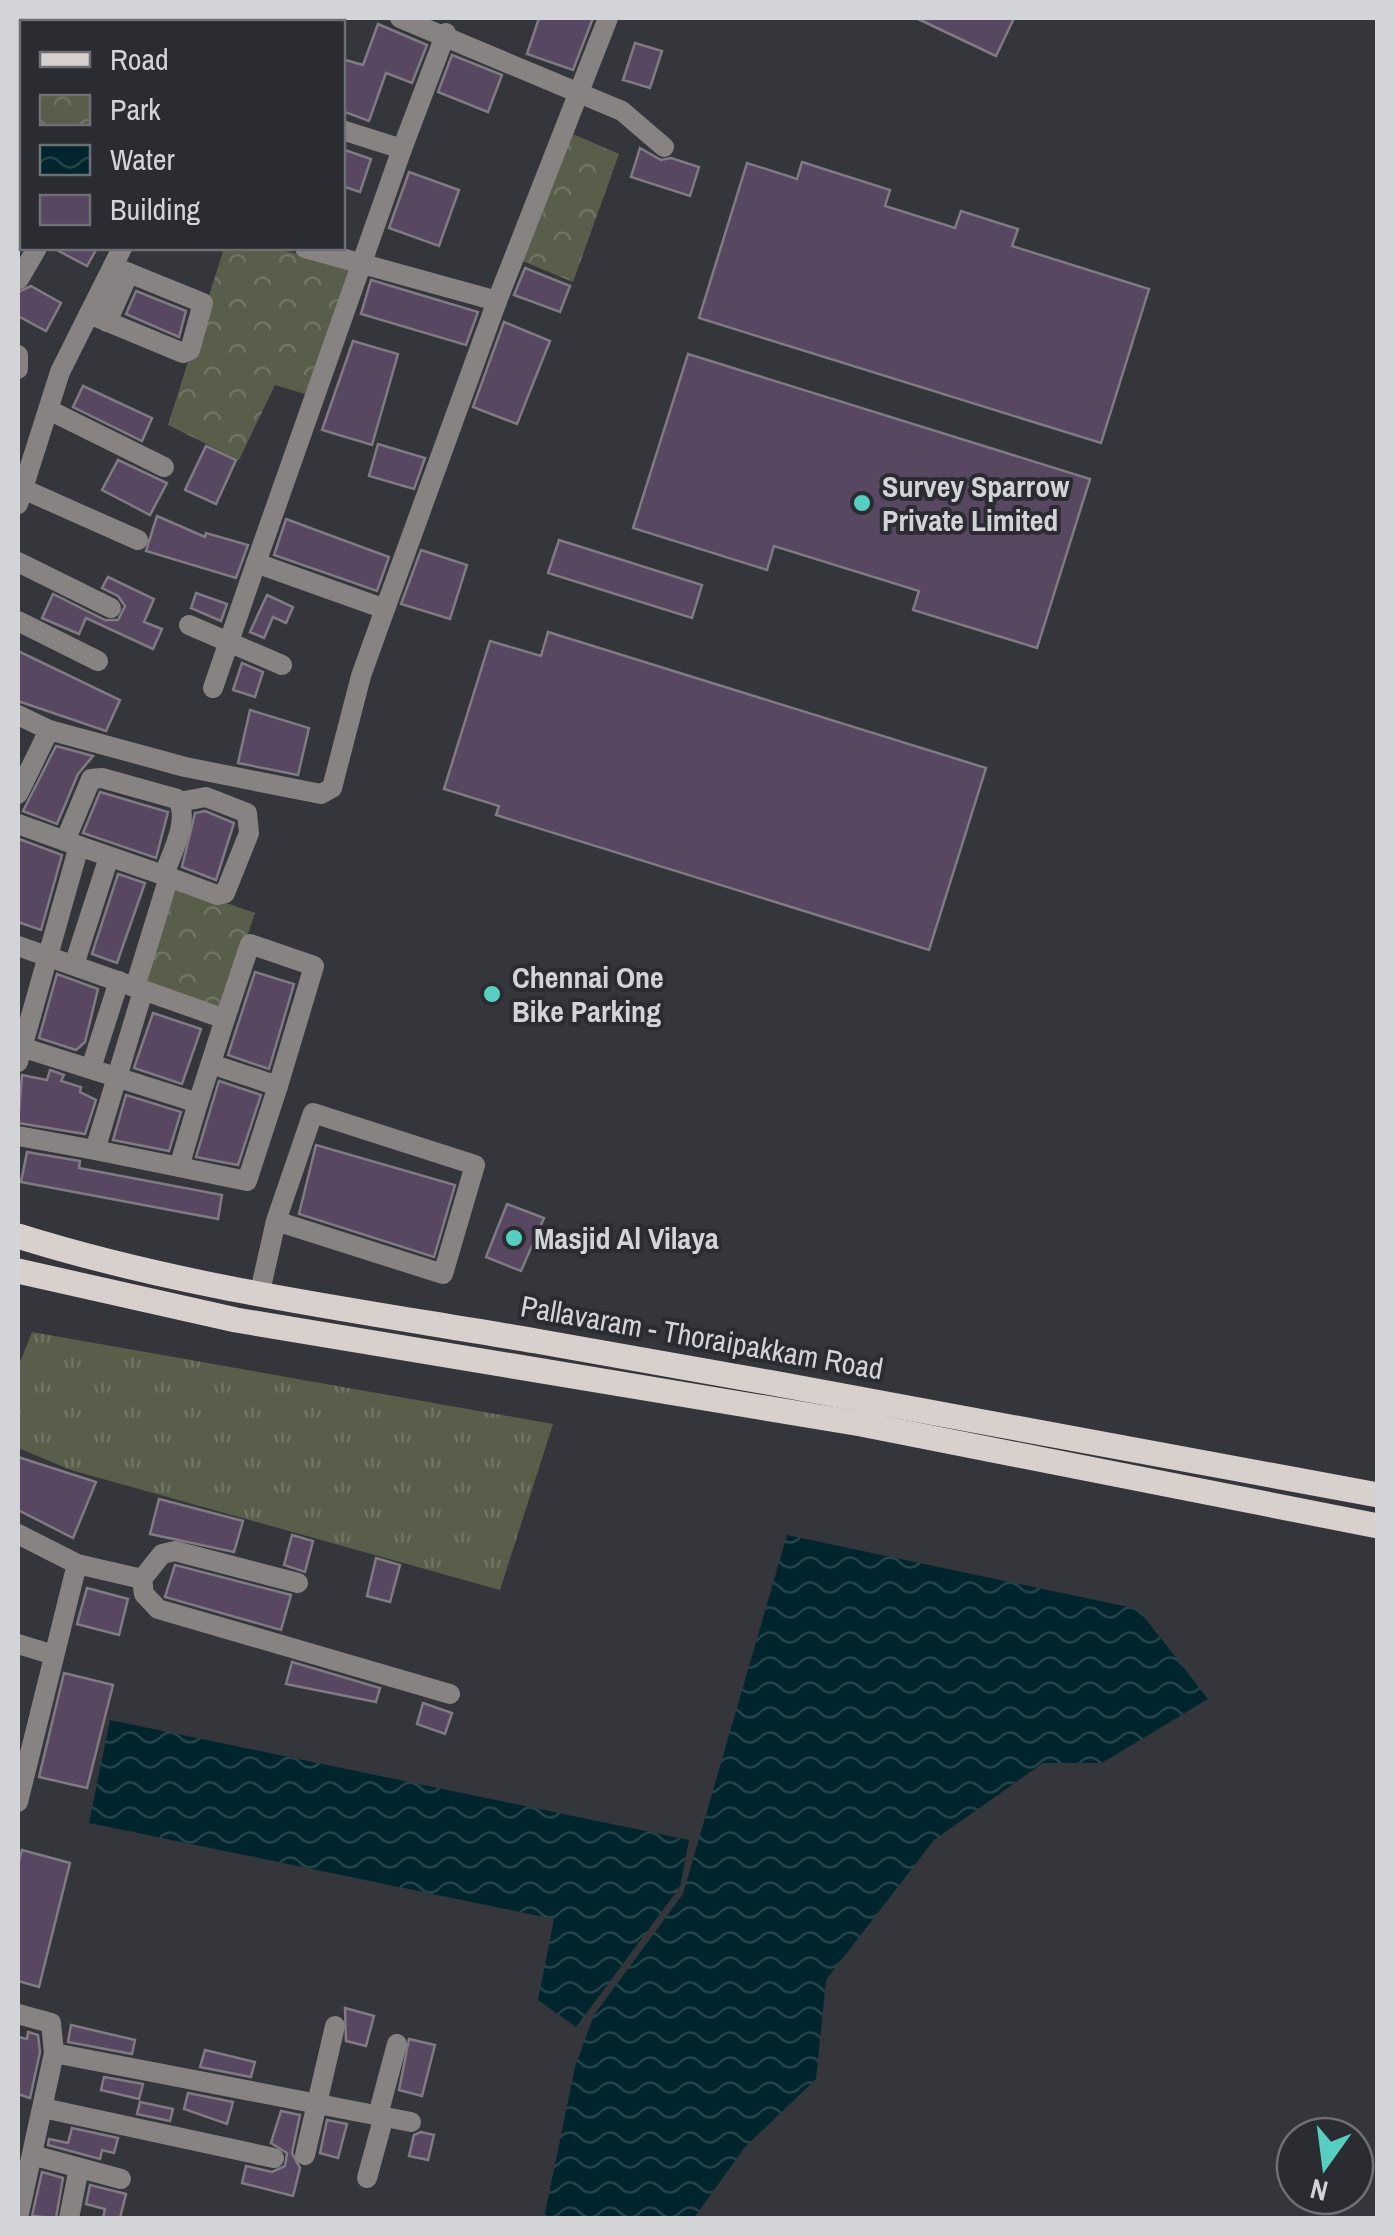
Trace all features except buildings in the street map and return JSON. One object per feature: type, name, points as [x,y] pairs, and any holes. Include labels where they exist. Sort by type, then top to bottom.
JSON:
[{"type":"main road","name":"Pallavaram - Thoraipakkam Road","points":[[18,1236],[97,1261],[259,1296],[869,1398],[1378,1495]]},
{"type":"main road","name":"Pallavaram - Thoraipakkam Road","points":[[18,1271],[236,1320],[861,1424],[1378,1526]]},
{"type":"street","points":[[400,18],[446,33],[622,111],[664,148]]},
{"type":"street","points":[[18,715],[48,730],[185,767],[320,794],[332,788],[360,676],[496,302],[608,18]]},
{"type":"street","points":[[213,688],[446,33]]},
{"type":"street","points":[[345,131],[402,149]]},
{"type":"street","points":[[19,278],[36,250]]},
{"type":"street","points":[[312,250],[496,302]]},
{"type":"street","points":[[98,318],[183,353],[190,350],[204,303],[121,262],[98,318],[60,372],[20,497],[138,540]]},
{"type":"street","points":[[18,356],[18,369]]},
{"type":"street","points":[[49,410],[164,467]]},
{"type":"street","points":[[18,562],[111,608]]},
{"type":"street","points":[[256,564],[385,608]]},
{"type":"street","points":[[18,621],[98,661]]},
{"type":"street","points":[[189,625],[282,665]]},
{"type":"street","points":[[18,794],[48,730]]},
{"type":"street","points":[[18,824],[72,843],[109,857],[166,876],[217,895],[225,893],[251,826],[248,814],[206,797],[179,802],[102,778],[91,779],[72,843],[19,1052],[92,1068],[198,1103]]},
{"type":"street","points":[[95,1150],[116,1075],[132,986],[182,821],[179,802]]},
{"type":"street","points":[[74,965],[109,857]]},
{"type":"street","points":[[18,1136],[247,1181],[314,966],[250,944],[179,1167]]},
{"type":"street","points":[[18,946],[224,1019]]},
{"type":"street","points":[[92,1068],[132,986]]},
{"type":"street","points":[[211,1064],[278,1086]]},
{"type":"street","points":[[259,1296],[276,1221],[313,1114],[476,1165],[443,1274],[276,1221]]},
{"type":"street","points":[[18,1534],[77,1564],[142,1579]]},
{"type":"street","points":[[298,1583],[174,1552],[162,1554],[142,1579],[144,1594],[158,1610],[450,1694]]},
{"type":"street","points":[[18,1802],[77,1564]]},
{"type":"street","points":[[18,1644],[54,1655]]},
{"type":"street","points":[[18,2014],[51,2023],[54,2053],[18,2218]]},
{"type":"street","points":[[305,2154],[335,2026]]},
{"type":"street","points":[[367,2178],[396,2044]]},
{"type":"street","points":[[54,2053],[411,2122]]},
{"type":"street","points":[[43,2108],[274,2158]]},
{"type":"street","points":[[32,2155],[122,2179]]},
{"type":"street","points":[[68,2218],[79,2168]]},
{"type":"green space","points":[[573,134],[619,154],[573,282],[520,260]]},
{"type":"green space","points":[[223,250],[283,250],[351,270],[305,394],[275,385],[239,460],[168,425]]},
{"type":"green space","points":[[177,886],[255,913],[222,1010],[143,984]]},
{"type":"green space","points":[[32,1332],[553,1424],[500,1590],[71,1470],[18,1448],[18,1367]]},
{"type":"water","points":[[787,1535],[1138,1609],[1208,1699],[1102,1763],[1043,1763],[934,1840],[826,1980],[816,2079],[745,2147],[694,2218],[544,2218],[575,2067],[594,2015],[683,1894]]},
{"type":"water","points":[[110,1720],[689,1840],[680,1887],[576,2027],[538,2000],[554,1919],[89,1823]]},
{"type":"place","name":"Survey Sparrow Private Limited","points":[[862,503]]},
{"type":"place","name":"Chennai One Bike Parking","points":[[492,994]]},
{"type":"place","name":"Masjid Al Vilaya","points":[[514,1238]]}]
